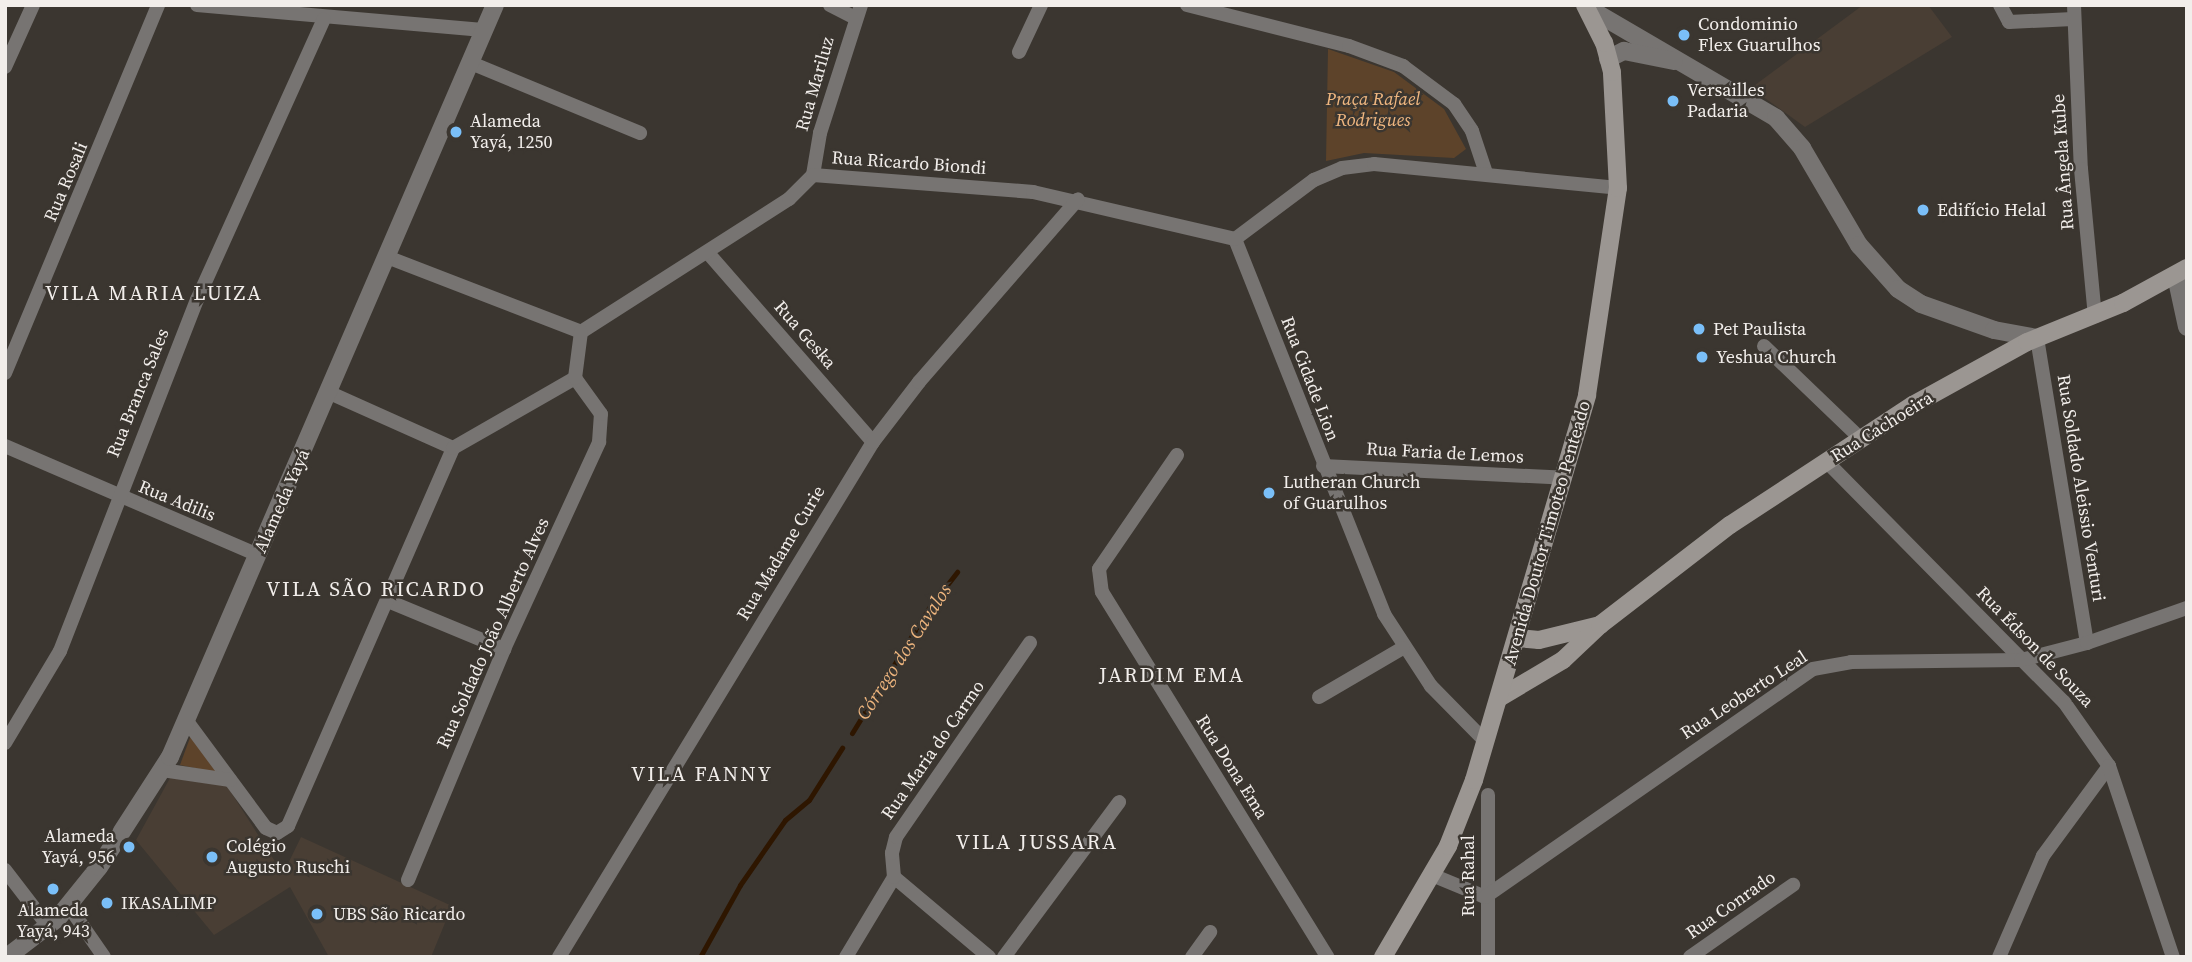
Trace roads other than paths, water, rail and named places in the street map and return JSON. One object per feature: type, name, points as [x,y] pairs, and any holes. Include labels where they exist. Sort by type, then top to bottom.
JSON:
[{"type":"main road","name":"Avenida Doutor Timoteo Penteado","points":[[1383,957],[1423,893],[1448,846],[1486,742],[1565,478],[1599,328],[1618,188],[1616,111],[1608,59],[1586,7]]},
{"type":"main road","name":"Rua Cachoeira","points":[[1499,698],[1563,660],[1600,625],[1730,525],[1913,405],[2037,338],[2095,316],[2181,272]]},
{"type":"main road","name":"Rua Cachoeira","points":[[1517,638],[1539,640],[1600,625]]},
{"type":"street","points":[[5,67],[33,5]]},
{"type":"street","name":"Rua Rosali","points":[[5,373],[158,5]]},
{"type":"street","points":[[197,5],[244,8],[324,19],[483,30]]},
{"type":"street","name":"Alameda Yayá","points":[[7,957],[48,926],[68,905],[106,858],[162,771],[330,393],[495,5]]},
{"type":"street","points":[[830,5],[858,11]]},
{"type":"street","points":[[1019,52],[1041,5]]},
{"type":"street","points":[[1187,5],[1349,46],[1403,66],[1454,104],[1472,131],[1486,173]]},
{"type":"street","points":[[2000,5],[2009,22],[2073,12]]},
{"type":"street","points":[[1586,7],[1776,118],[1802,148],[1859,245],[1898,289],[1920,304],[1994,330],[2037,338]]},
{"type":"street","name":"Rua Mariluz","points":[[813,175],[820,133],[858,11]]},
{"type":"street","name":"Rua Ângela Kube","points":[[2073,12],[2095,316]]},
{"type":"street","name":"Rua Branca Sales","points":[[5,743],[60,651],[117,497],[197,300],[324,19]]},
{"type":"street","points":[[1608,59],[1624,51],[1662,62],[1681,61]]},
{"type":"street","points":[[471,63],[640,133]]},
{"type":"street","points":[[1235,239],[1314,180],[1342,168],[1374,164],[1618,188]]},
{"type":"street","name":"Rua Ricardo Biondi","points":[[581,332],[789,199],[813,175],[1078,199],[1235,239]]},
{"type":"street","name":"Rua Madame Curie","points":[[559,957],[873,442],[919,382],[1078,199]]},
{"type":"street","name":"Rua Cidade Lion","points":[[1235,239],[1355,548],[1403,648],[1431,686],[1486,742]]},
{"type":"street","name":"Rua Geska","points":[[708,253],[873,442]]},
{"type":"street","points":[[186,720],[266,828],[277,833],[288,826],[453,448],[575,378],[581,332],[387,257]]},
{"type":"street","points":[[2181,272],[2187,327]]},
{"type":"street","name":"Rua Soldado Aleissio Venturi","points":[[2037,338],[2087,643]]},
{"type":"street","points":[[1764,346],[1861,439]]},
{"type":"street","name":"Rua Soldado João Alberto Alves","points":[[408,880],[504,649],[599,442],[602,426],[596,402],[575,378]]},
{"type":"street","points":[[330,393],[453,448]]},
{"type":"street","name":"Rua Adilis","points":[[5,446],[117,497],[258,555]]},
{"type":"street","name":"Rua Dona Ema","points":[[1177,455],[1099,569],[1102,592],[1327,957]]},
{"type":"street","name":"Rua Édson de Souza","points":[[1827,462],[2081,721],[2109,766],[2173,957]]},
{"type":"street","name":"Rua Faria de Lemos","points":[[1323,466],[1565,478]]},
{"type":"street","points":[[388,601],[504,649]]},
{"type":"street","name":"Rua Leoberto Leal","points":[[1485,897],[1813,669],[1852,662],[2021,660],[2087,643],[2187,608]]},
{"type":"street","name":"Rua Maria do Carmo","points":[[846,957],[894,877],[892,853],[896,837],[1030,643]]},
{"type":"street","points":[[1318,697],[1403,648]]},
{"type":"street","points":[[1999,957],[2043,856],[2109,766]]},
{"type":"street","points":[[162,771],[230,780]]},
{"type":"street","name":"Rua Rahal","points":[[1488,795],[1485,897],[1488,957]]},
{"type":"street","points":[[1004,957],[1119,803]]},
{"type":"street","points":[[5,870],[48,926]]},
{"type":"street","points":[[1432,875],[1450,886],[1485,897]]},
{"type":"street","points":[[894,877],[989,957]]},
{"type":"street","name":"Rua Conrado","points":[[1690,957],[1793,884]]},
{"type":"street","points":[[1423,893],[1450,886]]},
{"type":"street","points":[[68,905],[104,957]]},
{"type":"street","points":[[1192,957],[1210,932]]},
{"type":"waterway","name":"Córrego dos Cavalos","points":[[852,733],[929,608],[957,572]]},
{"type":"waterway","name":"Córrego dos Cavalos","points":[[700,957],[740,885],[785,820],[809,800],[842,748]]},
{"type":"place","name":"Condominio Flex Guarulhos","points":[[1684,35]]},
{"type":"place","name":"Versailles Padaria","points":[[1673,101]]},
{"type":"place","name":"Alameda Yayá, 1250","points":[[456,132]]},
{"type":"place","name":"Edifício Helal","points":[[1923,210]]},
{"type":"place","name":"Pet Paulista","points":[[1699,329]]},
{"type":"place","name":"Yeshua Church","points":[[1702,357]]},
{"type":"place","name":"Lutheran Church of Guarulhos","points":[[1269,493]]},
{"type":"place","name":"Alameda Yayá, 956","points":[[129,847]]},
{"type":"place","name":"Colégio Augusto Ruschi","points":[[212,857]]},
{"type":"place","name":"Alameda Yayá, 943","points":[[53,889]]},
{"type":"place","name":"IKASALIMP","points":[[107,903]]},
{"type":"place","name":"UBS São Ricardo","points":[[317,914]]},
{"type":"district","name":"VILA MARIA LUIZA","points":[[154,293]]},
{"type":"district","name":"VILA SÃO RICARDO","points":[[376,589]]},
{"type":"district","name":"JARDIM EMA","points":[[1172,675]]},
{"type":"district","name":"VILA FANNY","points":[[702,774]]},
{"type":"district","name":"VILA JUSSARA","points":[[1037,842]]},
{"type":"park label","name":"Praça Rafael Rodrigues","points":[[1373,110]]}]
